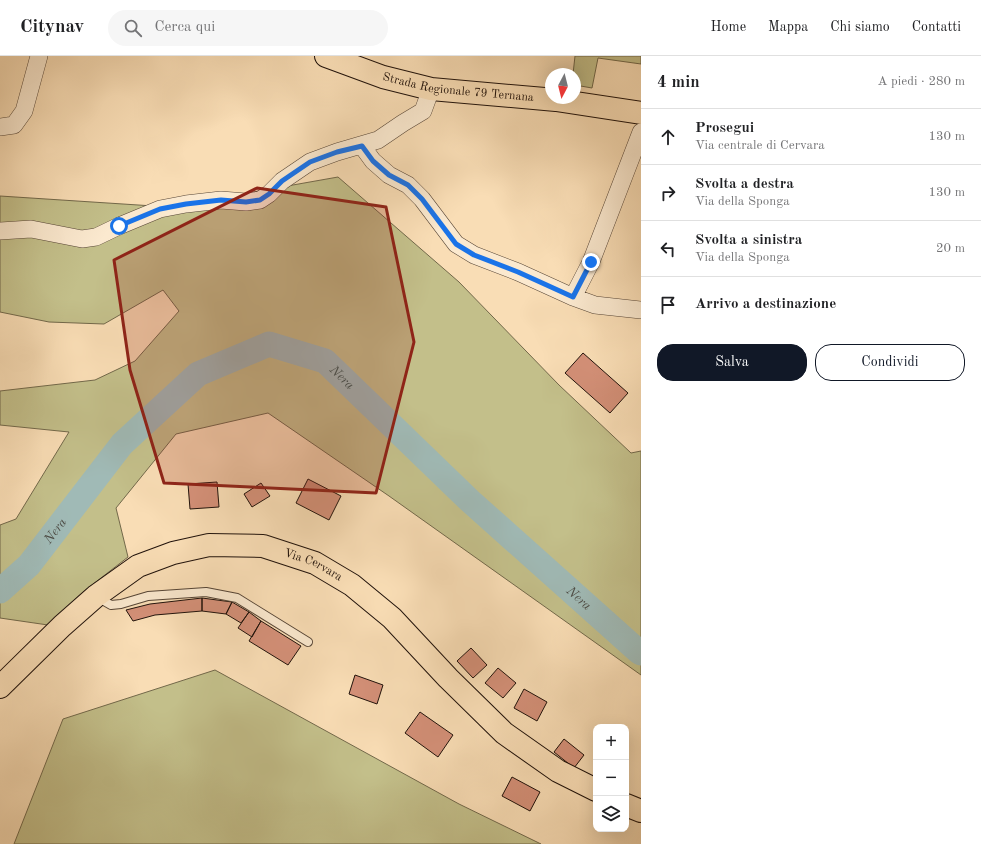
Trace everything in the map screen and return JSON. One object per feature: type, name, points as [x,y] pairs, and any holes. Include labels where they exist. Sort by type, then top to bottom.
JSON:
[{"type":"main road","name":"Strada Regionale 79 Ternana","points":[[326,56],[383,77],[432,89],[556,100],[641,113]]},
{"type":"main road","name":"Via Cervara","points":[[0,687],[62,626],[96,596],[138,566],[173,553],[209,545],[263,546],[315,563],[352,584],[392,618],[448,678],[504,733],[558,771],[593,788]]},
{"type":"main road","points":[[629,806],[641,811]]},
{"type":"street","points":[[0,127],[14,125],[24,110],[39,56]]},
{"type":"street","points":[[0,231],[30,229],[82,239],[96,237],[160,209],[221,200],[246,202],[260,200],[269,194],[282,181],[310,162],[337,152],[362,146],[378,140],[403,122],[424,111],[432,89]]},
{"type":"street","points":[[573,297],[591,262],[641,132]]},
{"type":"street","points":[[362,146],[373,161],[389,175],[408,185],[417,194],[456,244],[474,255],[518,272],[573,297],[594,304],[641,310]]},
{"type":"lane","points":[[96,596],[111,605],[121,604],[155,595],[206,592],[237,598],[308,642]]},
{"type":"highlighted area","points":[[257,188],[386,207],[414,342],[376,493],[164,483],[130,370],[114,260]]},
{"type":"shaded area","points":[[575,56],[641,56],[641,64],[598,58],[592,88],[581,86],[581,68],[574,68]]},
{"type":"shaded area","points":[[338,177],[459,282],[559,385],[631,453],[641,451],[641,675],[389,496],[268,413],[176,434],[116,508],[128,557],[83,592],[48,625],[0,618],[0,525],[16,519],[69,432],[0,425],[0,391],[95,380],[135,361],[179,311],[163,290],[104,324],[49,322],[0,312],[0,196],[169,207]]},
{"type":"shaded area","points":[[215,670],[459,804],[541,844],[14,844],[63,719]]},
{"type":"building","points":[[583,353],[628,393],[610,413],[565,373]]},
{"type":"building","points":[[308,479],[341,496],[329,520],[296,503]]},
{"type":"building","points":[[217,482],[219,507],[190,509],[188,484]]},
{"type":"building","points":[[261,483],[270,496],[252,507],[244,494]]},
{"type":"building","points":[[202,598],[202,611],[155,615],[133,621],[126,610],[150,604]]},
{"type":"building","points":[[202,598],[232,602],[226,614],[202,611]]},
{"type":"building","points":[[232,602],[249,612],[241,623],[226,614]]},
{"type":"building","points":[[249,612],[261,621],[252,637],[238,628]]},
{"type":"building","points":[[261,621],[301,646],[288,665],[249,641]]},
{"type":"building","points":[[471,648],[487,665],[473,678],[457,661]]},
{"type":"building","points":[[498,668],[516,683],[503,698],[485,683]]},
{"type":"building","points":[[355,675],[383,685],[377,704],[349,694]]},
{"type":"building","points":[[524,689],[547,702],[537,721],[514,708]]},
{"type":"building","points":[[420,712],[453,735],[438,757],[405,733]]},
{"type":"building","points":[[564,739],[584,755],[574,768],[554,752]]},
{"type":"building","points":[[512,777],[540,792],[530,811],[502,796]]},
{"type":"waterway","name":"Nera","points":[[0,591],[29,565],[122,444],[198,374],[269,344],[325,361],[469,500],[641,653]]},
{"type":"route","points":[[119,226],[160,209],[186,204],[221,200],[246,202],[260,200],[269,194],[282,181],[310,162],[337,152],[362,146],[373,161],[389,175],[408,185],[422,199],[456,244],[474,255],[518,272],[573,297],[591,262]]}]
